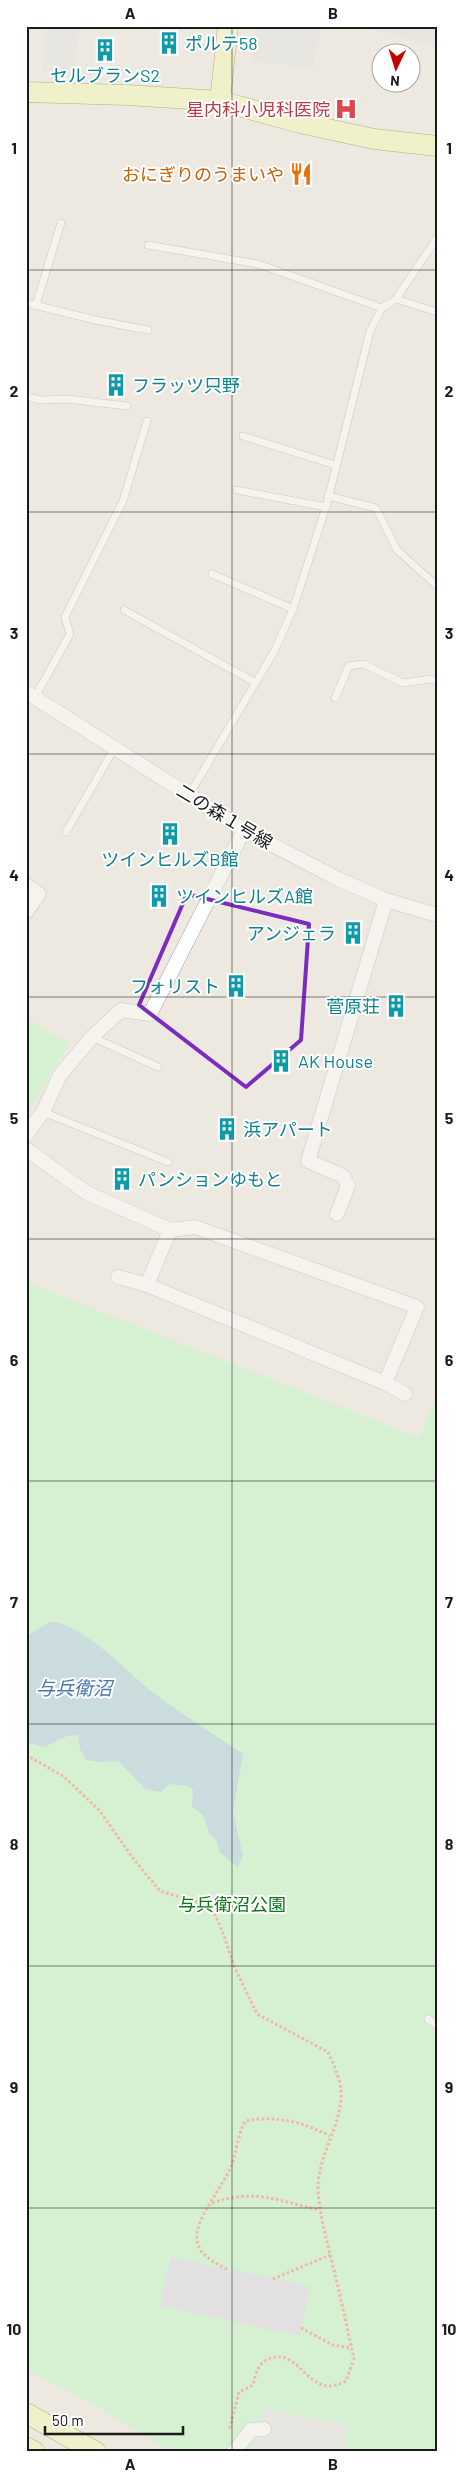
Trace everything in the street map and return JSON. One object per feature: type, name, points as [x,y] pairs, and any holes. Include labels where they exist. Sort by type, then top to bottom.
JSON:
[{"type":"street","points":[[220,101],[228,26]]},
{"type":"street","points":[[26,92],[127,95],[220,101],[300,123],[374,139],[437,146]]},
{"type":"street","name":"二の森１号線","points":[[31,695],[244,830],[338,879],[386,900],[437,915]]},
{"type":"street","points":[[26,1135],[43,1112],[60,1075],[92,1037],[120,1010],[150,1014],[244,830]]},
{"type":"street","points":[[26,885],[39,894],[26,912]]},
{"type":"street","points":[[336,1214],[348,1186],[343,1176],[308,1161],[386,900]]},
{"type":"street","points":[[26,1149],[87,1193],[170,1230],[195,1227],[417,1307],[385,1383]]},
{"type":"street","points":[[147,1285],[170,1230]]},
{"type":"street","points":[[118,1277],[147,1285],[385,1383],[405,1394]]},
{"type":"street","points":[[26,2413],[96,2452]]},
{"type":"street","points":[[234,2452],[251,2430],[264,2429]]},
{"type":"street","points":[[26,2447],[35,2452]]},
{"type":"lane","points":[[36,305],[61,223]]},
{"type":"lane","points":[[188,795],[275,650],[293,610],[326,507],[335,465],[370,332],[382,308],[396,299],[437,238]]},
{"type":"lane","points":[[148,245],[258,264],[382,308]]},
{"type":"lane","points":[[396,299],[437,312]]},
{"type":"lane","points":[[26,302],[95,320],[148,330]]},
{"type":"lane","points":[[26,397],[42,400],[67,399],[127,406]]},
{"type":"lane","points":[[31,695],[70,634],[65,617],[123,501],[147,421]]},
{"type":"lane","points":[[243,436],[335,465]]},
{"type":"lane","points":[[237,490],[326,507]]},
{"type":"lane","points":[[328,496],[376,508],[397,550],[437,586]]},
{"type":"lane","points":[[212,574],[293,610]]},
{"type":"lane","points":[[124,610],[256,683]]},
{"type":"lane","points":[[335,698],[349,666],[364,664],[403,684],[432,679],[437,682]]},
{"type":"lane","points":[[66,832],[114,749]]},
{"type":"lane","points":[[92,1037],[158,1067]]},
{"type":"lane","points":[[43,1112],[168,1162]]},
{"type":"lane","points":[[428,2019],[437,2024]]},
{"type":"path","points":[[26,1755],[63,1776],[99,1810],[135,1861],[160,1891],[211,1906],[223,1933],[234,1966],[256,2014],[328,2052],[337,2074],[342,2098],[336,2122],[318,2174],[320,2210],[354,2359],[351,2372],[346,2381],[338,2385],[326,2386],[316,2382],[287,2358],[278,2356],[266,2359],[258,2367],[252,2385],[238,2392],[228,2434]]},
{"type":"path","points":[[227,2269],[206,2257],[196,2240],[197,2227],[230,2170],[237,2152],[238,2135],[245,2121],[261,2118],[281,2119],[307,2124],[330,2136]]},
{"type":"path","points":[[212,2203],[232,2196],[251,2194],[320,2210]]},
{"type":"path","points":[[273,2278],[330,2255]]},
{"type":"path","points":[[301,2328],[333,2345],[351,2348]]},
{"type":"highlighted area","points":[[187,894],[309,924],[301,1040],[246,1087],[139,1005]]},
{"type":"green space","points":[[26,1017],[69,1044],[26,1115]]},
{"type":"green space","name":"与兵衛沼公園","points":[[26,1282],[420,1438],[437,1393],[437,2452],[171,2452],[93,2404],[26,2370]]},
{"type":"shaded area","points":[[46,26],[78,27],[75,74],[43,72]]},
{"type":"shaded area","points":[[257,26],[320,26],[314,69],[253,61]]},
{"type":"shaded area","points":[[377,26],[437,26],[437,47],[420,42],[376,30]]},
{"type":"shaded area","points":[[171,2257],[310,2286],[300,2336],[160,2306]]},
{"type":"shaded area","points":[[264,2409],[349,2425],[342,2452],[250,2452]]},
{"type":"water","name":"与兵衛沼","points":[[50,1622],[63,1624],[76,1630],[105,1650],[155,1694],[243,1754],[233,1811],[243,1856],[238,1867],[219,1852],[217,1842],[210,1835],[203,1815],[192,1807],[193,1790],[188,1786],[170,1784],[161,1792],[145,1789],[118,1761],[99,1762],[86,1760],[80,1749],[78,1735],[67,1736],[44,1747],[26,1742],[26,1636]]},
{"type":"place","name":"ポルテ58","points":[[169,43]]},
{"type":"place","name":"セルブランS2","points":[[105,50]]},
{"type":"place","name":"星内科小児科医院","points":[[346,109]]},
{"type":"place","name":"おにぎりのうまいや","points":[[301,174]]},
{"type":"place","name":"フラッツ只野","points":[[116,385]]},
{"type":"place","name":"ツインヒルズB館","points":[[170,834]]},
{"type":"place","name":"ツインヒルズA館","points":[[159,896]]},
{"type":"place","name":"アンジェラ","points":[[353,933]]},
{"type":"place","name":"フォリスト","points":[[236,986]]},
{"type":"place","name":"菅原荘","points":[[396,1006]]},
{"type":"place","name":"AK House","points":[[281,1061]]},
{"type":"place","name":"浜アパート","points":[[227,1129]]},
{"type":"place","name":"パンションゆもと","points":[[122,1179]]}]
